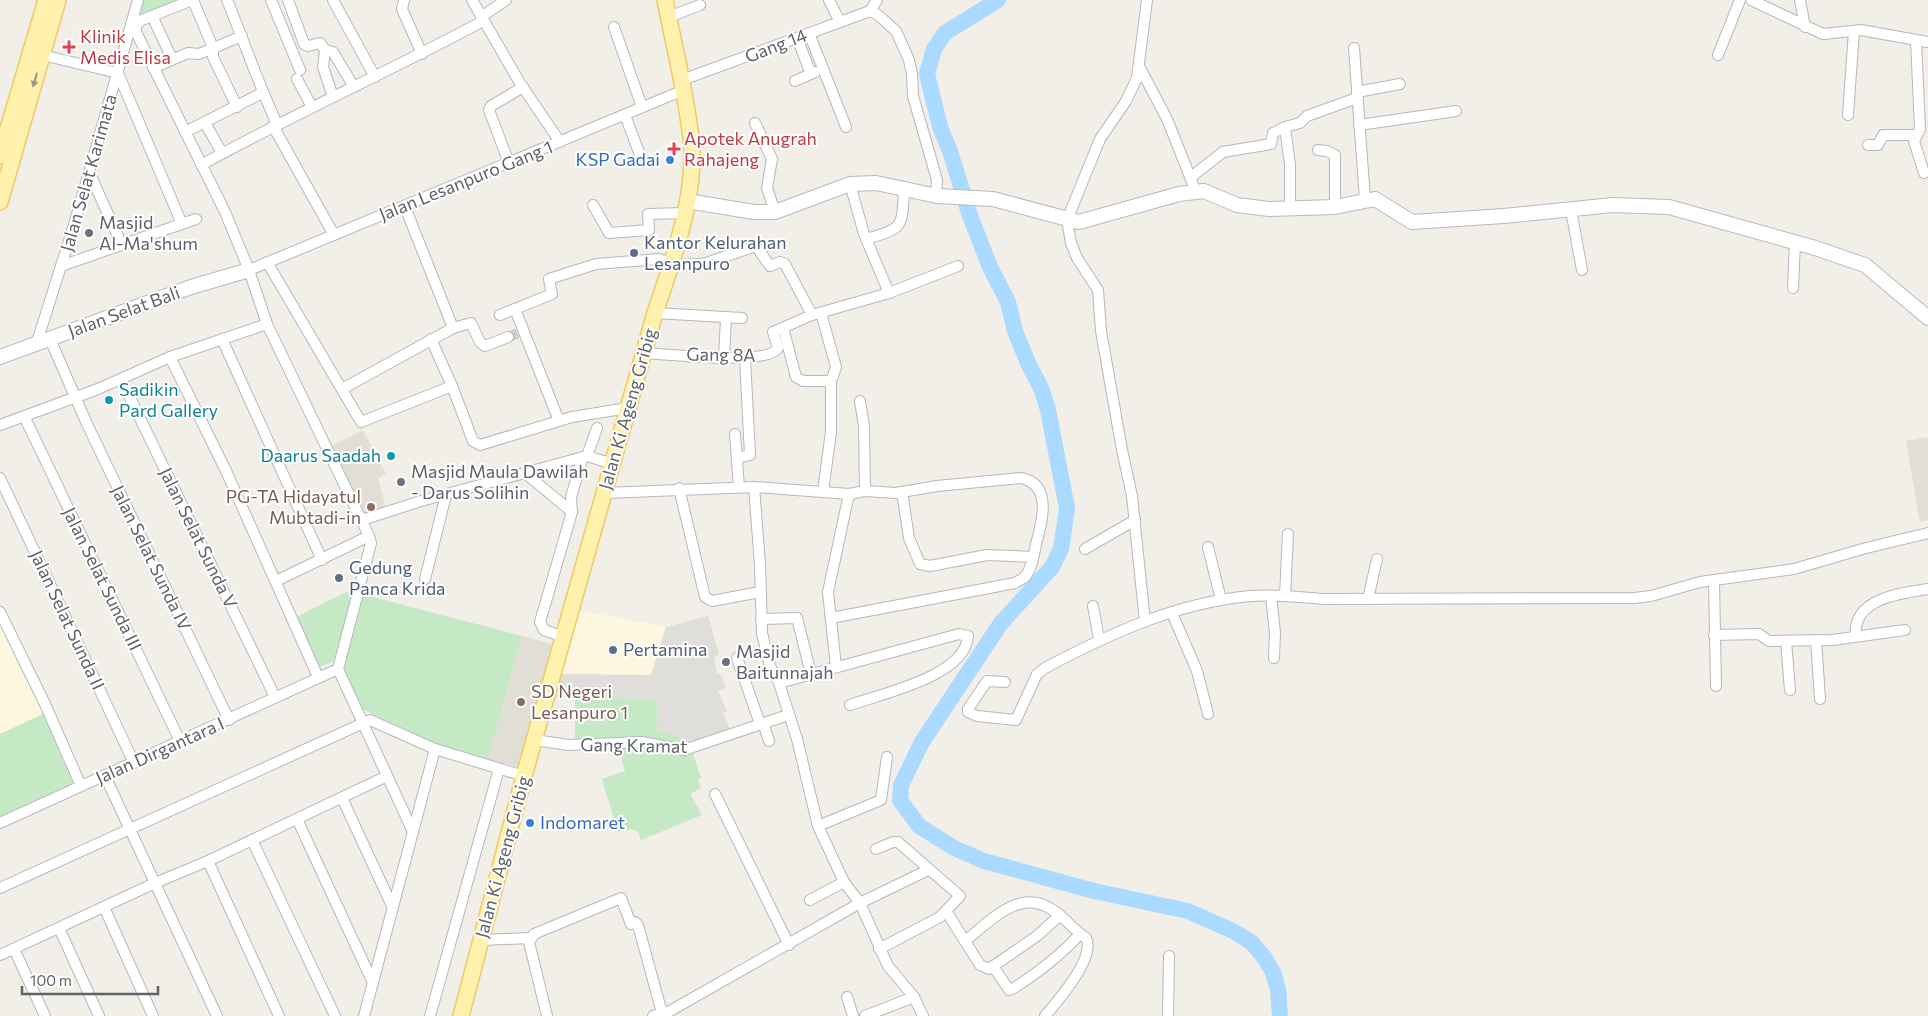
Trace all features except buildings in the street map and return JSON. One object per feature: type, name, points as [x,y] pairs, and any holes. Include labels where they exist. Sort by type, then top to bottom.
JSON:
[{"type":"main road","points":[[0,202],[37,53],[46,0]]},
{"type":"main road","points":[[0,156],[58,0]]},
{"type":"main road","name":"Jalan Ki Ageng Gribig","points":[[461,1016],[524,776],[686,207],[691,140],[683,85],[665,0]]},
{"type":"street","name":"Jalan Selat Karimata","points":[[36,345],[89,172],[138,0]]},
{"type":"street","points":[[237,107],[214,57],[213,48],[193,0],[142,20],[136,25],[136,32],[201,165],[249,270],[267,324],[370,536],[371,543],[338,669],[364,722],[412,832]]},
{"type":"street","points":[[227,0],[275,125],[334,234]]},
{"type":"street","points":[[271,0],[298,75],[312,107]]},
{"type":"street","points":[[288,0],[304,44],[308,46],[320,43],[324,50],[323,67],[334,97]]},
{"type":"street","points":[[333,0],[375,77]]},
{"type":"street","points":[[404,0],[402,7],[422,54]]},
{"type":"street","points":[[472,0],[523,87],[560,142]]},
{"type":"street","points":[[201,165],[275,125],[422,54],[482,19],[506,0]]},
{"type":"street","points":[[829,0],[840,22]]},
{"type":"street","points":[[877,0],[870,11],[878,15],[896,31],[909,60],[913,96],[937,180],[936,196]]},
{"type":"street","points":[[1145,622],[1135,520],[1101,331],[1098,290],[1077,258],[1063,218],[1100,139],[1131,93],[1139,66],[1146,0]]},
{"type":"street","points":[[1718,55],[1740,0]]},
{"type":"street","points":[[1751,0],[1823,34],[1854,30],[1886,33],[1928,42]]},
{"type":"street","points":[[1800,0],[1805,27]]},
{"type":"street","points":[[669,17],[700,5]]},
{"type":"street","name":"Gang 14","points":[[683,85],[809,33],[870,11]]},
{"type":"street","points":[[154,20],[172,59]]},
{"type":"street","points":[[614,27],[642,107]]},
{"type":"street","points":[[1848,115],[1854,30]]},
{"type":"street","points":[[809,33],[846,127]]},
{"type":"street","points":[[153,68],[188,53],[196,54],[242,36]]},
{"type":"street","points":[[797,38],[811,74]]},
{"type":"street","points":[[1916,40],[1920,129],[1914,137],[1915,147],[1924,173]]},
{"type":"street","points":[[1354,48],[1365,200]]},
{"type":"street","points":[[324,50],[335,53],[354,87]]},
{"type":"street","points":[[37,53],[118,73],[182,224]]},
{"type":"street","points":[[1139,66],[1167,119],[1196,192]]},
{"type":"street","points":[[795,81],[823,68]]},
{"type":"street","points":[[1191,177],[1224,152],[1271,144],[1272,133],[1300,123],[1307,116],[1357,95],[1400,84]]},
{"type":"street","name":"Jalan Lesanpuro Gang 1","points":[[249,270],[625,115],[683,85]]},
{"type":"street","points":[[509,162],[489,110],[491,106],[523,87]]},
{"type":"street","points":[[185,132],[262,93]]},
{"type":"street","points":[[1359,125],[1456,111]]},
{"type":"street","points":[[625,115],[640,156]]},
{"type":"street","points":[[205,122],[222,153]]},
{"type":"street","points":[[755,123],[772,159],[767,188],[775,212]]},
{"type":"street","points":[[1285,127],[1290,165],[1290,210]]},
{"type":"street","points":[[1868,144],[1879,144],[1883,135],[1917,135]]},
{"type":"street","points":[[1318,150],[1327,151],[1335,155],[1336,207]]},
{"type":"street","points":[[89,172],[122,245]]},
{"type":"street","points":[[593,206],[609,234],[649,230],[648,214],[686,207],[775,212],[850,184],[876,183],[936,196],[993,198],[1063,218],[1083,221],[1179,194],[1196,192],[1209,192],[1236,205],[1290,210],[1336,207],[1365,200],[1381,201],[1401,217],[1412,222],[1572,210],[1613,205],[1669,207],[1795,242],[1865,265],[1928,318]]},
{"type":"street","points":[[850,184],[866,240],[889,293]]},
{"type":"street","points":[[866,240],[893,231],[899,225],[903,217],[904,190]]},
{"type":"street","points":[[405,207],[453,328]]},
{"type":"street","points":[[1572,210],[1582,270]]},
{"type":"street","points":[[61,266],[196,219]]},
{"type":"street","points":[[1793,288],[1795,242]]},
{"type":"street","points":[[500,315],[552,294],[549,279],[596,264],[659,259],[677,265],[703,264],[756,246],[770,266],[783,262],[789,270],[817,314],[836,367],[830,380],[831,432],[823,491]]},
{"type":"street","points":[[267,262],[357,418],[363,422],[452,386]]},
{"type":"street","points":[[830,380],[800,381],[796,377],[778,330],[817,314],[889,293],[958,266]]},
{"type":"street","name":"Jalan Selat Bali","points":[[0,357],[191,287],[249,270]]},
{"type":"street","points":[[515,309],[559,421]]},
{"type":"street","points":[[655,313],[742,318]]},
{"type":"street","points":[[724,357],[726,318]]},
{"type":"street","points":[[342,389],[453,328],[470,323],[485,346],[508,337]]},
{"type":"street","points":[[0,425],[121,379],[170,357],[267,324]]},
{"type":"street","name":"Gang 8A","points":[[644,353],[745,358],[769,355],[777,351],[778,330]]},
{"type":"street","name":"Jalan Selat Sunda IV","points":[[50,339],[229,720]]},
{"type":"street","points":[[222,339],[322,560]]},
{"type":"street","points":[[431,339],[452,386],[473,441],[476,444],[486,444],[559,421],[628,408]]},
{"type":"street","points":[[170,357],[227,473],[318,677]]},
{"type":"street","points":[[737,458],[750,455],[745,358]]},
{"type":"street","name":"Jalan Selat Sunda V","points":[[121,379],[275,697]]},
{"type":"street","points":[[860,401],[864,426],[865,491]]},
{"type":"street","name":"Jalan Selat Sunda III","points":[[24,416],[180,741]]},
{"type":"street","points":[[564,636],[544,630],[540,622],[572,512],[571,497],[597,428]]},
{"type":"street","points":[[735,434],[739,487]]},
{"type":"street","points":[[362,520],[421,501],[585,457],[613,464]]},
{"type":"street","points":[[525,473],[572,512]]},
{"type":"street","name":"Jalan Selat Sunda II","points":[[0,478],[134,762]]},
{"type":"street","points":[[605,493],[679,488],[754,487],[849,494],[865,491],[902,492],[937,486],[1021,478],[1033,484],[1043,500],[1044,513],[1033,556],[1024,578],[1015,583],[831,618]]},
{"type":"street","points":[[754,487],[760,565],[762,633],[770,666],[779,683],[797,739],[818,826],[844,882],[860,903],[888,966],[914,997],[923,1016]]},
{"type":"street","points":[[679,488],[705,596],[712,601],[760,592]]},
{"type":"street","points":[[902,492],[909,538],[920,564],[930,566],[987,555],[1033,556]]},
{"type":"street","points":[[836,667],[828,592],[849,494]]},
{"type":"street","points":[[425,579],[446,495]]},
{"type":"street","points":[[1085,549],[1135,520]]},
{"type":"street","points":[[1005,682],[987,681],[968,709],[968,712],[1016,720],[1037,674],[1099,639],[1172,613],[1221,600],[1271,596],[1368,599],[1634,598],[1651,596],[1700,582],[1794,569],[1866,548],[1928,533]]},
{"type":"street","points":[[1285,596],[1288,534]]},
{"type":"street","points":[[276,582],[370,536]]},
{"type":"street","points":[[1208,547],[1221,600]]},
{"type":"street","points":[[1368,599],[1377,559]]},
{"type":"street","points":[[1714,580],[1716,686]]},
{"type":"street","points":[[1856,636],[1856,619],[1864,610],[1886,598],[1928,589]]},
{"type":"street","points":[[1271,596],[1275,633],[1274,658]]},
{"type":"street","points":[[1093,606],[1099,639]]},
{"type":"street","points":[[0,612],[81,786]]},
{"type":"street","points":[[1172,613],[1197,670],[1208,714]]},
{"type":"street","points":[[761,619],[797,618],[811,674]]},
{"type":"street","points":[[1714,635],[1759,634],[1769,641],[1786,641],[1816,640],[1905,630]]},
{"type":"street","points":[[779,683],[960,634],[968,636],[965,650],[941,673],[850,705]]},
{"type":"street","points":[[1816,640],[1820,699]]},
{"type":"street","points":[[1786,641],[1790,690]]},
{"type":"street","points":[[737,658],[769,741]]},
{"type":"street","name":"Jalan Dirgantara I","points":[[0,822],[229,720],[338,669]]},
{"type":"street","name":"Gang Kramat","points":[[535,740],[568,745],[642,742],[684,750],[788,715]]},
{"type":"street","points":[[0,888],[370,720],[435,749],[524,776]]},
{"type":"street","points":[[364,1016],[435,749]]},
{"type":"street","points":[[818,826],[881,800],[887,757]]},
{"type":"street","points":[[430,1016],[499,769]]},
{"type":"street","points":[[105,776],[217,1016]]},
{"type":"street","points":[[0,955],[297,820],[387,776]]},
{"type":"street","points":[[715,794],[789,945]]},
{"type":"street","points":[[342,798],[392,906]]},
{"type":"street","points":[[297,820],[373,983]]},
{"type":"street","points":[[252,840],[335,1016]]},
{"type":"street","points":[[876,849],[893,842],[898,842],[928,870],[959,893],[958,899],[946,911],[928,924],[879,949]]},
{"type":"street","points":[[208,861],[279,1016]]},
{"type":"street","points":[[547,1016],[529,942],[530,938],[534,934],[621,898],[631,924],[635,922],[638,925],[664,1014],[789,945],[860,903],[928,870]]},
{"type":"street","points":[[810,900],[844,882]]},
{"type":"street","points":[[965,941],[1017,902],[1044,905],[1060,915],[1089,944],[1088,952],[1078,971],[1046,1016]]},
{"type":"street","points":[[104,907],[153,1016]]},
{"type":"street","points":[[946,911],[982,967],[989,969],[1037,936],[1060,915]]},
{"type":"street","points":[[59,928],[99,1016]]},
{"type":"street","points":[[993,966],[1005,987],[1009,990],[1044,969],[1080,934]]},
{"type":"street","points":[[481,940],[530,938]]},
{"type":"street","points":[[14,949],[45,1016]]},
{"type":"street","points":[[1168,1016],[1167,980],[1169,956]]},
{"type":"street","points":[[846,997],[853,1016]]},
{"type":"street","points":[[865,1016],[914,997]]},
{"type":"shaded area","points":[[363,430],[386,474],[378,478],[386,508],[365,513],[330,447]]},
{"type":"shaded area","points":[[1928,437],[1928,520],[1920,522],[1906,441]]},
{"type":"shaded area","name":"Pertamina","points":[[578,610],[666,627],[651,675],[562,674]]},
{"type":"shaded area","points":[[708,616],[719,654],[714,657],[717,674],[720,673],[726,687],[718,691],[727,711],[723,713],[731,732],[691,747],[683,738],[658,731],[657,699],[556,697],[562,674],[651,675],[666,627]]},
{"type":"shaded area","points":[[0,626],[43,714],[0,734]]},
{"type":"shaded area","name":"SD Negeri Lesanpuro 1","points":[[522,636],[555,645],[518,767],[488,759]]},
{"type":"green space","points":[[141,0],[191,0],[134,23]]},
{"type":"green space","points":[[355,588],[334,661],[319,667],[296,617]]},
{"type":"green space","points":[[361,594],[522,636],[488,759],[438,744],[364,710],[360,706],[343,666]]},
{"type":"green space","points":[[575,697],[657,699],[658,731],[683,738],[691,747],[575,743]]},
{"type":"green space","points":[[43,714],[73,784],[0,817],[0,734]]},
{"type":"green space","points":[[618,745],[692,751],[701,778],[698,780],[701,788],[690,794],[702,815],[641,840],[638,832],[632,829],[618,832],[602,779],[625,771]]},
{"type":"waterway","points":[[998,0],[945,33],[934,49],[927,74],[940,127],[950,151],[969,213],[990,267],[1008,302],[1015,331],[1028,363],[1042,390],[1048,410],[1067,508],[1061,549],[1052,567],[1001,623],[922,742],[901,785],[900,800],[919,826],[954,848],[984,861],[1094,891],[1188,911],[1233,931],[1251,942],[1264,957],[1273,972],[1278,990],[1280,1016]]},
{"type":"tunnel","points":[[508,337],[523,331]]},
{"type":"place","name":"Klinik Medis Elisa","points":[[69,47]]},
{"type":"place","name":"Apotek Anugrah Rahajeng","points":[[674,149]]},
{"type":"place","name":"KSP Gadai","points":[[670,160]]},
{"type":"place","name":"Masjid Al-Ma'shum","points":[[89,233]]},
{"type":"place","name":"Kantor Kelurahan Lesanpuro","points":[[634,253]]},
{"type":"place","name":"Sadikin Pard Gallery","points":[[109,400]]},
{"type":"place","name":"Daarus Saadah","points":[[391,456]]},
{"type":"place","name":"Masjid Maula Dawilah - Darus Solihin","points":[[401,482]]},
{"type":"place","name":"PG-TA Hidayatul Mubtadi-in","points":[[371,507]]},
{"type":"place","name":"Gedung Panca Krida","points":[[339,578]]},
{"type":"place","name":"Pertamina","points":[[613,650]]},
{"type":"place","name":"Masjid Baitunnajah","points":[[726,662]]},
{"type":"place","name":"SD Negeri Lesanpuro 1","points":[[521,702]]},
{"type":"place","name":"Indomaret","points":[[530,823]]}]
